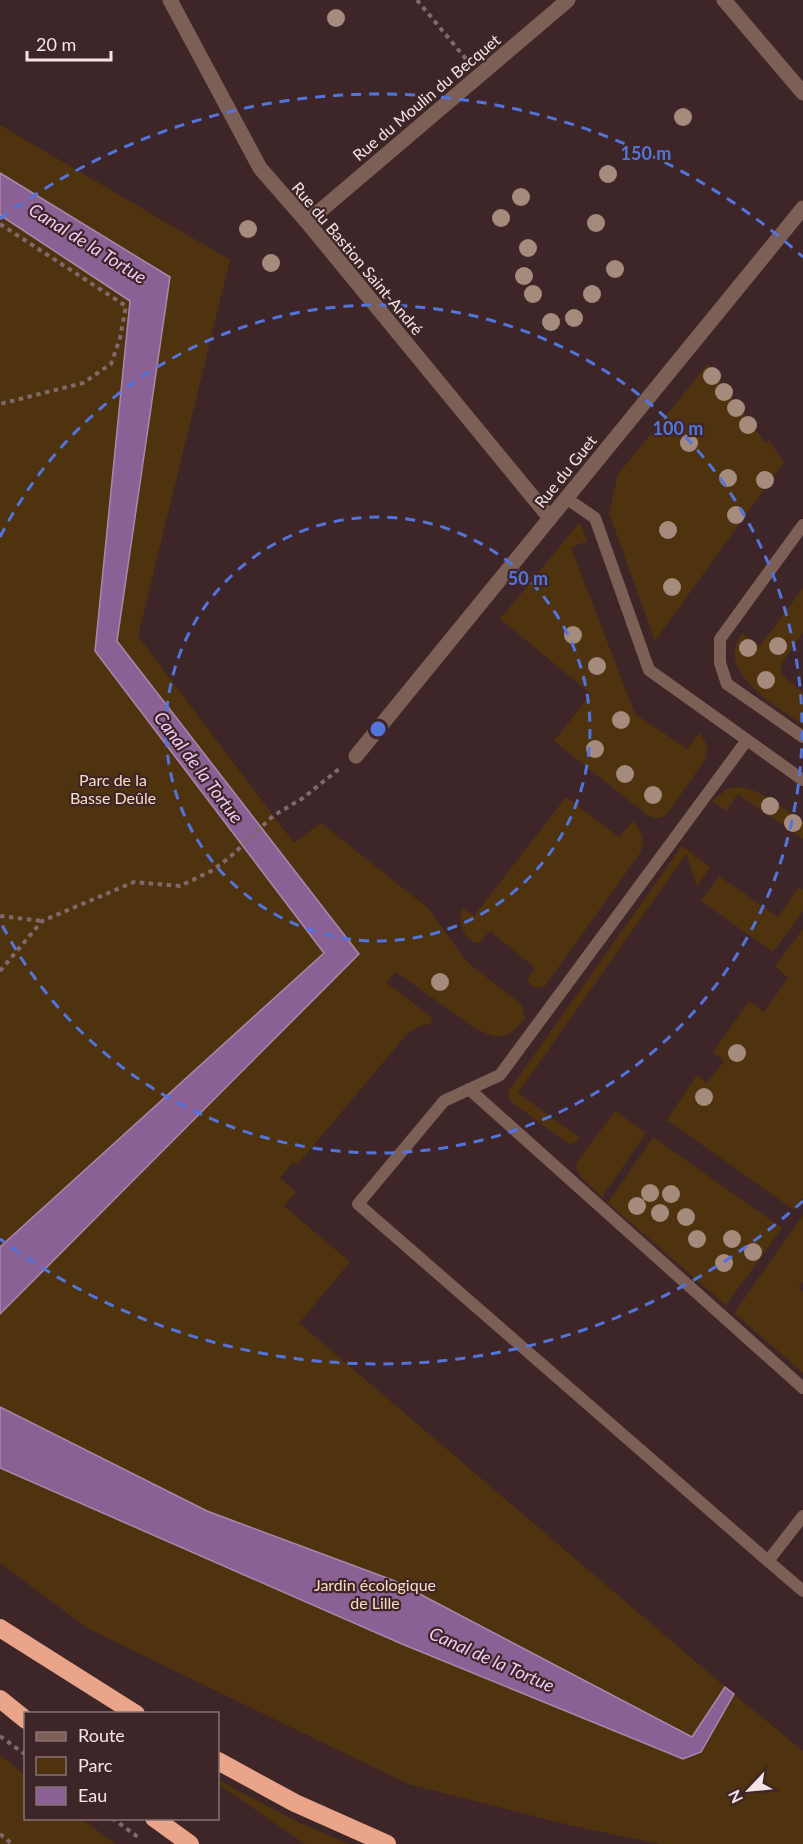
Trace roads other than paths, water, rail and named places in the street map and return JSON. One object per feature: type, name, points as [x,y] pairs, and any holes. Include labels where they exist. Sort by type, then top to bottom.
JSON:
[{"type":"highway","points":[[0,1628],[134,1712]]},
{"type":"highway","points":[[0,1699],[24,1718]]},
{"type":"highway","points":[[219,1762],[295,1803],[387,1844]]},
{"type":"highway","points":[[157,1820],[190,1844]]},
{"type":"street","name":"Rue du Bastion Saint-André","points":[[170,0],[260,168],[550,518]]},
{"type":"street","name":"Rue du Moulin du Becquet","points":[[307,222],[568,0]]},
{"type":"street","points":[[724,0],[803,93]]},
{"type":"street","name":"Rue du Guet","points":[[356,756],[803,208]]},
{"type":"lane","points":[[566,498],[595,518],[649,670],[803,780]]},
{"type":"lane","points":[[803,525],[720,639],[720,663],[727,684],[803,737]]},
{"type":"lane","points":[[747,740],[500,1075],[444,1101],[358,1204],[803,1591]]},
{"type":"lane","points":[[469,1089],[803,1388]]},
{"type":"lane","points":[[768,1561],[803,1516]]},
{"type":"water","name":"Canal de la Tortue","points":[[0,173],[170,277],[117,641],[359,954],[0,1314],[0,1247],[324,953],[95,651],[130,301],[0,215]]},
{"type":"water","name":"Canal de la Tortue","points":[[0,1407],[207,1511],[395,1581],[692,1737],[725,1687],[734,1694],[701,1752],[683,1759],[402,1644],[0,1468]]},
{"type":"park label","name":"Parc de la Basse Deûle","points":[[113,788]]},
{"type":"park label","name":"Jardin écologique de Lille","points":[[375,1593]]}]
